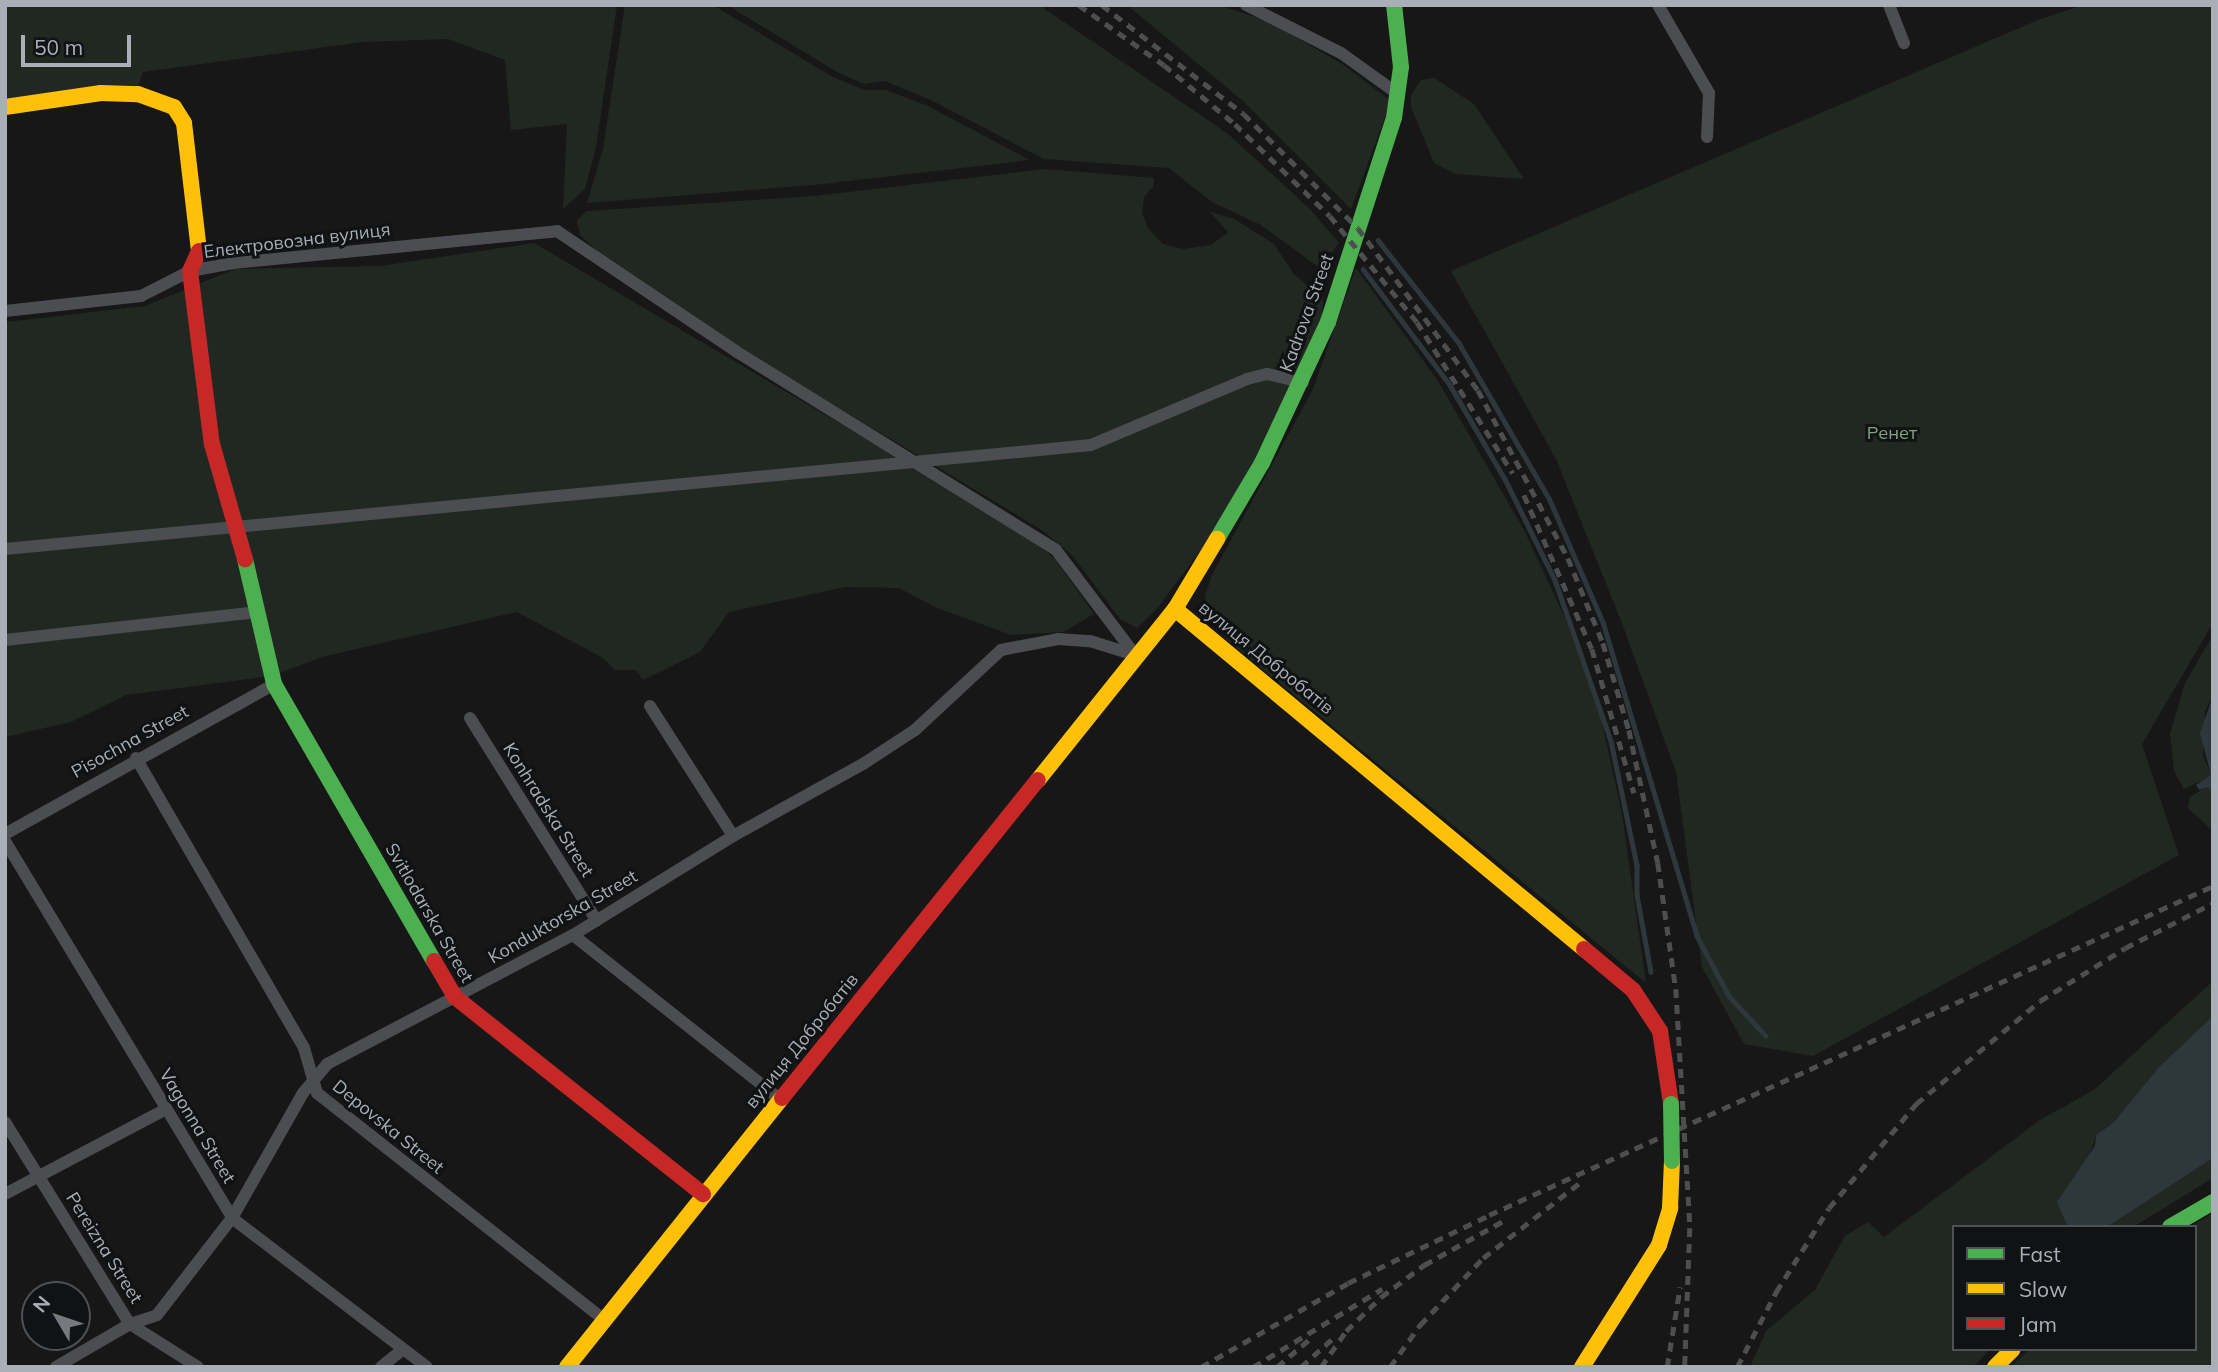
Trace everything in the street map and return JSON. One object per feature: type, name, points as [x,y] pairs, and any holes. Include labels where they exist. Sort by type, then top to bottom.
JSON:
[{"type":"street","points":[[1246,5],[1341,53],[1398,94]]},
{"type":"street","name":"Kadrova Street","points":[[1175,609],[1262,463],[1303,382],[1328,321],[1385,151],[1398,94],[1401,67],[1394,5]]},
{"type":"street","points":[[1658,5],[1709,93],[1707,137]]},
{"type":"street","points":[[1889,5],[1903,43]]},
{"type":"street","points":[[5,107],[101,93],[138,94],[174,107],[184,123],[201,247],[190,271]]},
{"type":"street","name":"Електровозна вулиця","points":[[5,311],[141,296],[190,271],[233,263],[557,231],[737,352],[911,459]]},
{"type":"street","name":"Svitlodarska Street","points":[[190,271],[212,444],[238,527],[274,684],[455,997],[703,1194]]},
{"type":"street","points":[[5,549],[911,459],[1091,444],[1247,379],[1267,374],[1303,382]]},
{"type":"street","points":[[911,459],[1056,550],[1135,655]]},
{"type":"street","name":"вулиця Добробатів","points":[[567,1367],[1135,655],[1175,609],[1625,981],[1660,1031],[1671,1104],[1670,1208],[1659,1245],[1631,1296],[1582,1367]]},
{"type":"street","points":[[5,640],[257,612]]},
{"type":"street","name":"Konduktorska Street","points":[[56,1367],[130,1324],[157,1315],[232,1218],[313,1077],[343,1054],[573,935],[733,836],[915,730],[1001,650],[1058,639],[1090,641],[1135,655]]},
{"type":"street","name":"Pisochna Street","points":[[5,834],[136,758],[274,684]]},
{"type":"street","points":[[649,706],[733,836]]},
{"type":"street","name":"Konhradska Street","points":[[470,718],[597,921]]},
{"type":"street","name":"Depovska Street","points":[[136,758],[304,1048],[317,1093],[604,1320]]},
{"type":"street","name":"Vagonna Street","points":[[5,841],[232,1218],[427,1367]]},
{"type":"street","points":[[573,935],[780,1099]]},
{"type":"street","points":[[5,1194],[38,1174],[166,1109]]},
{"type":"street","name":"Pereizna Street","points":[[5,1122],[130,1324],[198,1367]]},
{"type":"street","points":[[2173,1225],[2213,1202]]},
{"type":"street","points":[[381,1367],[402,1349]]},
{"type":"street","points":[[1995,1367],[2011,1351]]},
{"type":"green space","points":[[5,5],[617,5],[596,147],[585,189],[563,209],[567,124],[511,130],[505,60],[448,39],[363,42],[143,72],[138,86],[5,99]]},
{"type":"green space","points":[[625,5],[713,5],[833,77],[864,90],[886,90],[928,106],[1030,160],[814,185],[587,203],[603,149]]},
{"type":"green space","points":[[727,5],[1039,5],[1227,133],[1309,208],[1339,243],[1321,269],[1261,225],[1212,202],[1169,168],[1044,159],[931,100],[885,81],[864,84],[837,72]]},
{"type":"green space","points":[[1127,5],[1221,6],[1268,21],[1342,64],[1391,101],[1351,209],[1242,100]]},
{"type":"green space","name":"Ренет","points":[[2083,5],[2213,5],[2213,623],[2142,744],[2179,855],[1813,1056],[1744,1044],[1702,967],[1676,772],[1620,618],[1556,459],[1451,271],[2038,20]]},
{"type":"green space","points":[[1434,78],[1474,104],[1524,179],[1455,174],[1434,163],[1411,107],[1411,95],[1421,80]]},
{"type":"green space","points":[[1045,169],[1154,178],[1153,187],[1144,197],[1142,212],[1148,228],[1163,244],[1183,249],[1211,245],[1228,232],[1210,212],[1234,219],[1274,244],[1294,274],[1323,299],[1322,322],[1227,515],[1156,610],[1137,628],[1120,619],[1072,555],[1042,530],[739,348],[609,262],[580,235],[577,220],[587,211],[814,196]]},
{"type":"green space","points":[[534,243],[1022,531],[1055,559],[1094,614],[1063,632],[1011,635],[935,607],[899,588],[845,587],[729,612],[700,652],[643,680],[636,670],[615,670],[603,658],[517,612],[322,657],[272,676],[126,695],[71,722],[5,737],[5,322],[145,306],[235,269],[380,266]]},
{"type":"green space","points":[[1356,268],[1438,381],[1525,532],[1566,620],[1601,718],[1622,814],[1646,983],[1228,641],[1208,612],[1205,596],[1212,575],[1313,389]]},
{"type":"green space","points":[[2213,635],[2213,696],[2205,711],[2203,756],[2212,776],[2184,789],[2174,771],[2170,734],[2185,683]]},
{"type":"green space","points":[[2208,786],[2213,793],[2213,831],[2188,808],[2190,797]]},
{"type":"green space","points":[[2213,981],[2213,1016],[2159,1067],[2113,1123],[2096,1135],[2069,1225],[1952,1225],[1952,1351],[1988,1351],[1973,1367],[1750,1367],[1766,1331],[1815,1290],[1845,1236],[1868,1222],[1884,1237],[2040,1120],[2094,1090]]},
{"type":"green space","points":[[2213,1158],[2213,1178],[2136,1225],[2110,1225]]},
{"type":"green space","points":[[2213,1213],[2213,1367],[2010,1367],[2028,1351],[2197,1351],[2197,1225],[2193,1225]]},
{"type":"shaded area","points":[[2213,696],[2213,793],[2208,787],[2199,790],[2196,785],[2211,775],[2200,733]]},
{"type":"shaded area","points":[[2213,1016],[2213,1158],[2110,1225],[2067,1225],[2057,1202],[2095,1146],[2096,1135],[2113,1123],[2159,1067]]},
{"type":"waterway","points":[[1378,240],[1459,343],[1549,498],[1603,622],[1697,936],[1729,996],[1766,1036]]},
{"type":"waterway","points":[[1363,269],[1450,385],[1505,479],[1555,580],[1611,741],[1637,865],[1637,895],[1651,972]]},
{"type":"railway","points":[[1079,5],[1164,65],[1235,124],[1330,216],[1417,322],[1513,473]]},
{"type":"railway","points":[[1102,5],[1244,114],[1358,228],[1478,390],[1568,558],[1603,643],[1629,730],[1658,863],[1676,989],[1690,1228],[1685,1367]]},
{"type":"railway","points":[[1524,495],[1592,649],[1634,793]]},
{"type":"railway","points":[[1201,1367],[1348,1283],[1489,1215],[2213,886]]},
{"type":"railway","points":[[1737,1367],[1776,1292],[1829,1208],[1916,1104],[2040,1001],[2125,948],[2213,903]]},
{"type":"railway","points":[[1390,1367],[1420,1325],[1483,1258],[1582,1181]]},
{"type":"railway","points":[[1321,1367],[1346,1331],[1381,1297],[1424,1265],[1505,1220]]},
{"type":"railway","points":[[1667,1367],[1680,1287]]},
{"type":"railway","points":[[1253,1367],[1382,1289]]},
{"type":"railway","points":[[1277,1367],[1312,1337]]},
{"type":"railway","points":[[1301,1367],[1333,1338]]},
{"type":"traffic: fast","points":[[1217,539],[1262,463],[1328,322],[1394,118],[1401,67],[1394,5]]},
{"type":"traffic: fast","points":[[245,559],[274,684],[434,961]]},
{"type":"traffic: fast","points":[[1671,1104],[1672,1161]]},
{"type":"traffic: fast","points":[[2173,1225],[2213,1202]]},
{"type":"traffic: slow","points":[[5,107],[101,93],[138,94],[174,107],[184,123],[199,251]]},
{"type":"traffic: slow","points":[[1038,780],[1175,609],[1217,539]]},
{"type":"traffic: slow","points":[[1175,609],[1584,949]]},
{"type":"traffic: slow","points":[[567,1367],[782,1098]]},
{"type":"traffic: slow","points":[[1582,1367],[1659,1245],[1670,1208],[1672,1161]]},
{"type":"traffic: slow","points":[[1995,1367],[2011,1351]]},
{"type":"traffic: jam","points":[[199,251],[190,271],[212,444],[245,559]]},
{"type":"traffic: jam","points":[[782,1098],[1038,780]]},
{"type":"traffic: jam","points":[[1584,949],[1633,990],[1660,1031],[1671,1104]]},
{"type":"traffic: jam","points":[[434,961],[455,997],[703,1194]]}]
